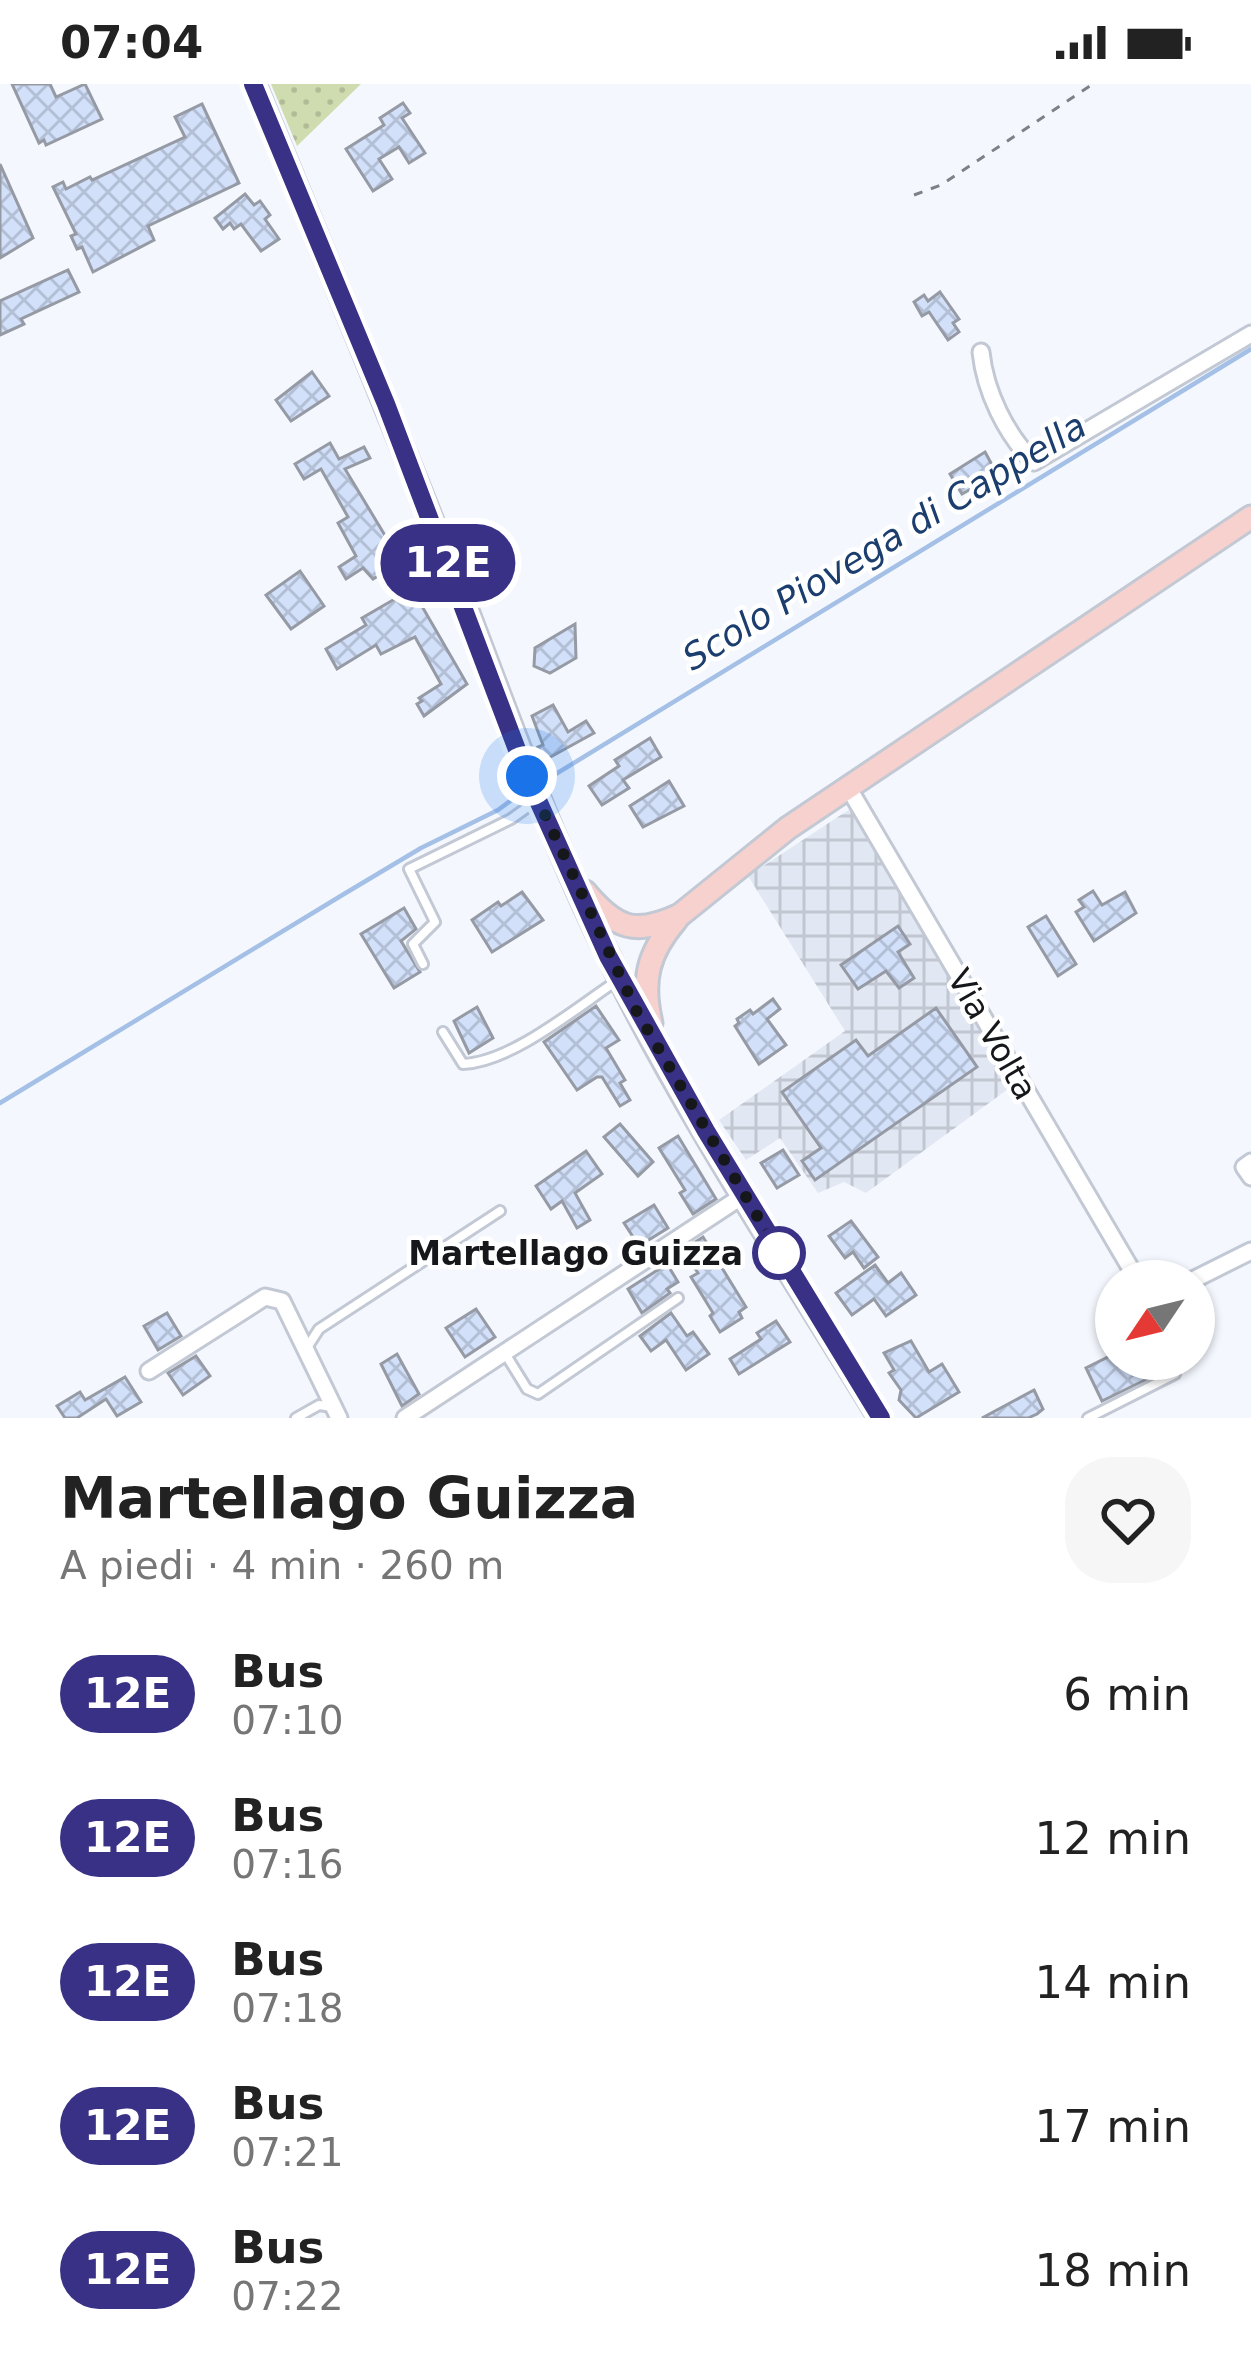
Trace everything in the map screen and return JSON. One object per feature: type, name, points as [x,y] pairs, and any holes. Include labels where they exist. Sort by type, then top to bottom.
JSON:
[{"type":"main road","points":[[254,84],[386,404],[566,867],[656,1046],[880,1418]]},
{"type":"main road","points":[[608,956],[615,940],[635,928],[680,914],[788,827],[1251,517]]},
{"type":"main road","points":[[566,867],[603,912],[635,928]]},
{"type":"main road","points":[[608,956],[632,959],[654,948],[680,914]]},
{"type":"main road","points":[[654,948],[645,996],[656,1046]]},
{"type":"street","points":[[981,352],[991,394],[1022,450],[1034,462],[1251,334]]},
{"type":"street","name":"Via Volta","points":[[848,787],[1126,1260]]},
{"type":"street","points":[[1251,1162],[1244,1167],[1251,1177]]},
{"type":"street","points":[[405,1418],[744,1195]]},
{"type":"street","points":[[1215,1269],[1251,1251]]},
{"type":"street","points":[[149,1370],[274,1296],[282,1301],[336,1413]]},
{"type":"lane","points":[[423,964],[413,944],[435,922],[409,869],[511,819],[537,800]]},
{"type":"lane","points":[[443,1032],[463,1064],[476,1064],[523,1042],[620,979]]},
{"type":"lane","points":[[310,1360],[310,1337],[319,1329],[500,1211]]},
{"type":"lane","points":[[505,1354],[527,1389],[538,1394],[678,1298]]},
{"type":"lane","points":[[1088,1418],[1163,1380]]},
{"type":"lane","points":[[296,1418],[319,1405],[336,1413]]},
{"type":"path","points":[[914,195],[940,185],[1093,84]]},
{"type":"shaded area","points":[[853,807],[1015,1084],[866,1193],[844,1182],[818,1193],[780,1138],[746,1160],[719,1120],[845,1031],[748,876]]},
{"type":"green space","points":[[271,84],[361,84],[297,146]]},
{"type":"building","points":[[12,84],[50,84],[56,97],[85,84],[102,119],[46,145],[44,140],[39,143]]},
{"type":"building","points":[[403,103],[410,113],[402,118],[425,153],[409,163],[399,147],[379,159],[392,179],[373,191],[346,149],[384,125],[380,118]]},
{"type":"building","points":[[202,104],[239,183],[148,226],[154,240],[93,272],[82,247],[77,249],[71,236],[76,234],[53,187],[63,182],[66,189],[92,180],[185,137],[175,117]]},
{"type":"building","points":[[0,164],[33,238],[0,258]]},
{"type":"building","points":[[245,194],[254,205],[260,201],[279,239],[261,251],[241,224],[234,229],[230,223],[223,229],[215,218]]},
{"type":"building","points":[[68,270],[79,292],[21,319],[24,324],[0,335],[0,301]]},
{"type":"building","points":[[940,292],[959,319],[953,323],[959,332],[948,340],[929,312],[922,316],[914,302],[924,295],[928,301]]},
{"type":"building","points":[[312,372],[329,396],[291,421],[276,400]]},
{"type":"building","points":[[330,443],[339,459],[364,447],[370,458],[345,469],[401,562],[373,579],[363,568],[346,579],[339,567],[356,556],[338,523],[348,517],[321,469],[304,479],[295,464]]},
{"type":"building","points":[[985,452],[997,474],[962,494],[950,474]]},
{"type":"building","points":[[300,571],[324,606],[291,629],[266,595]]},
{"type":"building","points":[[412,589],[467,684],[424,716],[419,698],[441,684],[415,637],[381,654],[376,645],[337,669],[326,649],[366,625],[362,618]]},
{"type":"building","points":[[575,624],[576,658],[550,673],[534,666],[535,648]]},
{"type":"building","points":[[553,705],[568,732],[586,721],[594,733],[545,760],[532,716]]},
{"type":"building","points":[[650,738],[661,757],[623,780],[629,788],[602,805],[589,786],[619,766],[615,760]]},
{"type":"building","points":[[669,781],[684,806],[643,827],[630,806]]},
{"type":"building","points":[[1093,891],[1102,905],[1125,892],[1136,913],[1094,941],[1076,912],[1084,907],[1079,900]]},
{"type":"building","points":[[522,892],[543,920],[492,952],[472,920]]},
{"type":"building","points":[[404,908],[416,929],[401,941],[420,972],[394,988],[361,934]]},
{"type":"building","points":[[1046,916],[1076,964],[1058,976],[1028,927]]},
{"type":"building","points":[[898,926],[910,944],[898,952],[914,978],[899,988],[886,971],[858,989],[841,965]]},
{"type":"building","points":[[773,999],[780,1009],[767,1019],[786,1045],[759,1064],[735,1026],[737,1019]]},
{"type":"building","points":[[596,1006],[619,1040],[606,1048],[625,1080],[620,1083],[630,1100],[620,1106],[602,1077],[577,1090],[544,1042]]},
{"type":"building","points":[[477,1007],[493,1038],[469,1053],[454,1021]]},
{"type":"building","points":[[936,1008],[977,1067],[815,1180],[802,1161],[821,1148],[782,1092],[856,1040],[868,1056]]},
{"type":"building","points":[[620,1124],[653,1162],[638,1176],[604,1137]]},
{"type":"building","points":[[678,1136],[716,1199],[693,1214],[680,1193],[685,1190],[659,1148]]},
{"type":"building","points":[[783,1150],[799,1175],[777,1188],[761,1163]]},
{"type":"building","points":[[586,1151],[602,1174],[575,1193],[590,1220],[577,1228],[562,1201],[551,1209],[536,1186]]},
{"type":"building","points":[[654,1205],[668,1228],[639,1246],[624,1223]]},
{"type":"building","points":[[851,1221],[878,1257],[864,1268],[853,1252],[845,1258],[829,1236]]},
{"type":"building","points":[[703,1237],[746,1307],[739,1312],[742,1318],[720,1332],[691,1277],[698,1273],[683,1250]]},
{"type":"building","points":[[667,1264],[678,1282],[642,1313],[628,1289]]},
{"type":"building","points":[[875,1265],[888,1283],[901,1273],[916,1295],[886,1316],[874,1299],[852,1315],[836,1293]]},
{"type":"building","points":[[476,1309],[495,1337],[465,1357],[446,1328]]},
{"type":"building","points":[[167,1313],[181,1336],[158,1350],[144,1326]]},
{"type":"building","points":[[671,1313],[687,1336],[693,1332],[709,1354],[686,1370],[666,1340],[651,1351],[640,1336]]},
{"type":"building","points":[[776,1321],[790,1342],[739,1374],[730,1359],[761,1339],[757,1333]]},
{"type":"building","points":[[911,1341],[929,1372],[942,1364],[959,1392],[916,1418],[899,1400],[901,1390],[889,1373],[894,1370],[884,1353]]},
{"type":"building","points":[[397,1354],[419,1394],[402,1406],[381,1364]]},
{"type":"building","points":[[196,1356],[210,1376],[183,1395],[168,1373]]},
{"type":"building","points":[[1095,1364],[1095,1380],[1145,1380],[1102,1401],[1086,1368]]},
{"type":"building","points":[[125,1377],[141,1402],[117,1416],[106,1399],[77,1418],[65,1418],[57,1406],[80,1392],[85,1400]]},
{"type":"building","points":[[1034,1390],[1043,1409],[1037,1414],[982,1418]]},
{"type":"waterway","name":"Scolo Piovega di Cappella","points":[[546,780],[1251,349]]},
{"type":"waterway","name":"Scolo Piovega di Cappella","points":[[0,1103],[421,848],[498,810],[521,793]]},
{"type":"bus line","name":"12E","points":[[253,84],[386,404],[527,776],[608,956],[706,1131],[881,1418]]},
{"type":"place","name":"Martellago Guizza","points":[[779,1253]]},
{"type":"route","points":[[527,776],[637,1012],[779,1253]]}]
